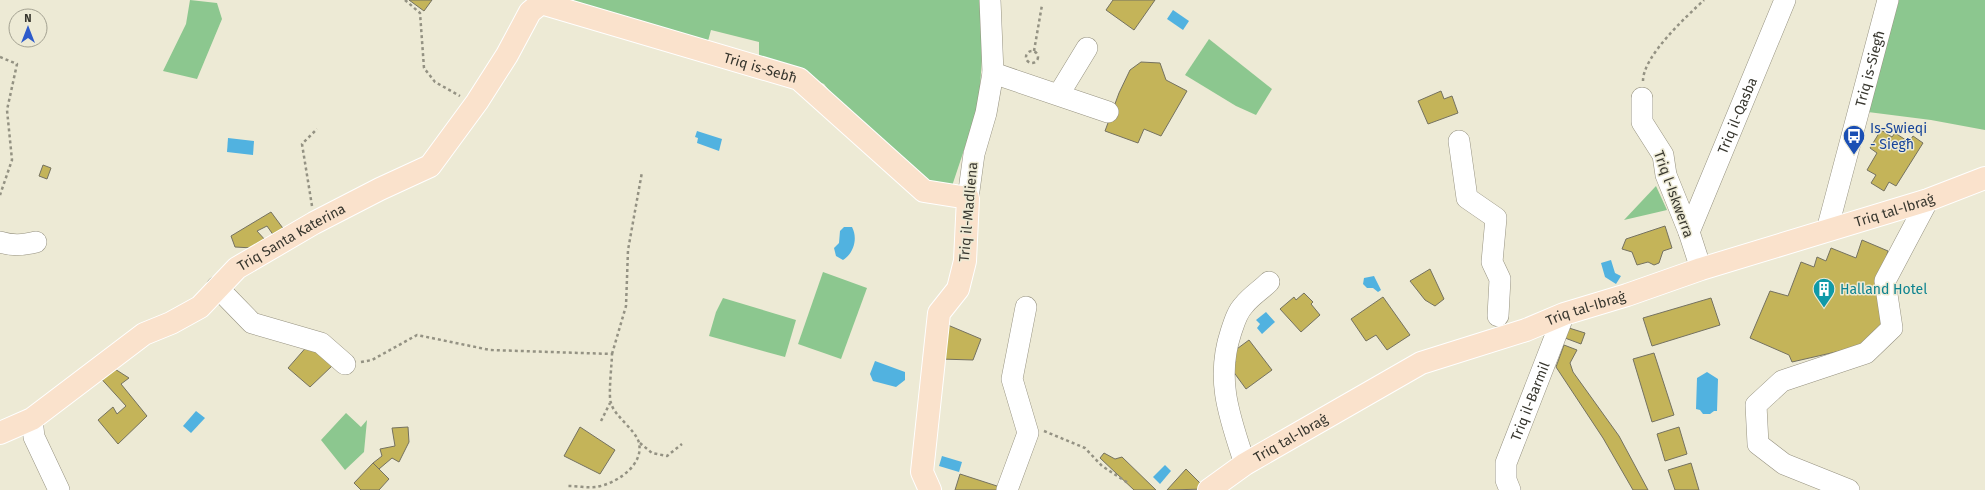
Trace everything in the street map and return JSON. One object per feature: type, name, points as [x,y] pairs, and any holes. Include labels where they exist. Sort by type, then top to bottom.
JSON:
[{"type":"main road","name":"Triq Santa Katerina","points":[[0,433],[32,419],[144,334],[171,323],[200,307],[217,287],[237,268],[314,223],[380,189],[430,166],[476,102],[507,55],[530,12],[541,3]]},
{"type":"main road","name":"Triq is-Sebħ","points":[[541,3],[799,79],[924,191],[968,198]]},
{"type":"main road","name":"Triq tal-Ibraġ","points":[[1209,490],[1244,464],[1421,363],[1526,330],[1564,314],[1627,295],[1701,269],[1928,200],[1985,178]]},
{"type":"main road","name":"Triq il-Madliena","points":[[930,490],[922,472],[939,313],[958,289],[965,260],[968,198]]},
{"type":"street","name":"Triq il-Madliena","points":[[968,198],[974,154],[986,114],[993,72],[990,0]]},
{"type":"street","name":"Triq il-Qasba","points":[[1689,232],[1785,0]]},
{"type":"street","name":"Triq is-Siegħ","points":[[1827,230],[1888,0]]},
{"type":"street","points":[[1059,94],[1087,48]]},
{"type":"street","points":[[993,72],[1108,112]]},
{"type":"street","name":"Triq l-Iskwerra","points":[[1642,98],[1642,122],[1663,155],[1666,175],[1689,232],[1701,269]]},
{"type":"street","points":[[1459,141],[1467,198],[1496,218],[1492,262],[1500,279],[1498,316]]},
{"type":"street","points":[[1849,490],[1784,464],[1758,444],[1756,405],[1782,381],[1866,353],[1892,328],[1885,281],[1928,200]]},
{"type":"street","points":[[0,242],[9,245],[22,245],[36,242]]},
{"type":"street","points":[[1244,464],[1229,416],[1223,388],[1223,367],[1228,339],[1238,314],[1243,305],[1269,282]]},
{"type":"street","points":[[217,287],[252,323],[321,343],[345,364]]},
{"type":"street","points":[[1007,490],[1028,433],[1012,379],[1026,307]]},
{"type":"street","name":"Triq il-Barmil","points":[[1510,490],[1506,480],[1506,463],[1564,314]]},
{"type":"street","points":[[32,419],[34,437],[59,490]]},
{"type":"street","points":[[1494,490],[1506,463]]},
{"type":"path","points":[[405,0],[420,13],[424,68],[435,82],[460,96],[476,102]]},
{"type":"path","points":[[1642,98],[1643,72],[1669,34],[1704,0]]},
{"type":"path","points":[[1034,51],[1029,51],[1025,57],[1027,61],[1032,64],[1036,62],[1038,58],[1034,51],[1042,5]]},
{"type":"path","points":[[0,57],[17,64],[7,110],[12,160],[0,195]]},
{"type":"path","points":[[314,223],[302,144],[317,129]]},
{"type":"path","points":[[601,421],[610,403],[612,354],[626,306],[628,250],[642,172]]},
{"type":"path","points":[[345,364],[372,360],[417,336],[490,350],[612,354]]},
{"type":"path","points":[[610,403],[639,442],[652,453],[667,456],[682,444]]},
{"type":"path","points":[[1025,423],[1085,448],[1102,466],[1128,482]]},
{"type":"path","points":[[568,486],[596,487],[622,477],[634,466],[639,454],[639,442]]},
{"type":"green space","points":[[190,0],[217,3],[222,19],[197,79],[163,71],[186,24]]},
{"type":"green space","points":[[569,0],[980,0],[982,56],[979,105],[951,189],[935,188],[856,125],[824,84],[798,73],[759,60],[759,42],[711,30],[708,41]]},
{"type":"green space","points":[[1899,0],[1985,0],[1985,130],[1931,120],[1868,112]]},
{"type":"green space","points":[[1209,39],[1272,89],[1256,115],[1236,106],[1185,75]]},
{"type":"green space","points":[[1656,186],[1667,210],[1624,220]]},
{"type":"green space","points":[[823,272],[867,288],[841,359],[798,344]]},
{"type":"green space","points":[[723,298],[796,320],[785,357],[709,336],[716,312]]},
{"type":"green space","points":[[346,413],[361,427],[367,420],[364,452],[345,470],[321,440]]},
{"type":"water","points":[[1173,10],[1189,21],[1183,30],[1167,19]]},
{"type":"water","points":[[697,131],[722,139],[719,151],[697,143],[698,138],[695,137]]},
{"type":"water","points":[[228,138],[254,141],[253,155],[227,152]]},
{"type":"water","points":[[844,227],[852,227],[855,240],[850,253],[843,260],[836,256],[834,248],[839,243],[840,231]]},
{"type":"water","points":[[1611,260],[1615,273],[1621,276],[1616,284],[1605,277],[1601,263]]},
{"type":"water","points":[[1374,276],[1381,290],[1378,292],[1373,288],[1367,288],[1363,284],[1364,278]]},
{"type":"water","points":[[1266,312],[1275,322],[1262,334],[1257,328],[1260,324],[1256,320]]},
{"type":"water","points":[[875,361],[905,372],[905,380],[896,387],[873,381],[870,374]]},
{"type":"water","points":[[1707,372],[1718,379],[1717,411],[1710,414],[1703,414],[1700,410],[1696,409],[1697,378]]},
{"type":"water","points":[[196,411],[205,418],[191,433],[183,426]]},
{"type":"water","points":[[942,456],[962,462],[959,472],[939,466]]},
{"type":"water","points":[[1165,465],[1171,471],[1160,484],[1153,477]]},
{"type":"building","points":[[409,0],[432,0],[424,11]]},
{"type":"building","points":[[1113,0],[1155,0],[1134,30],[1106,10]]},
{"type":"building","points":[[1141,62],[1160,63],[1166,80],[1187,91],[1161,136],[1144,129],[1138,143],[1105,131],[1119,93],[1130,70]]},
{"type":"building","points":[[1441,91],[1444,99],[1452,96],[1458,113],[1428,124],[1418,101]]},
{"type":"building","points":[[1881,130],[1892,137],[1895,133],[1909,142],[1913,136],[1923,143],[1896,186],[1889,182],[1884,191],[1871,183],[1876,175],[1867,170],[1877,153],[1870,148]]},
{"type":"building","points":[[43,165],[51,168],[47,179],[39,176]]},
{"type":"building","points":[[271,212],[285,231],[274,236],[267,226],[257,231],[266,241],[253,248],[235,247],[231,236]]},
{"type":"building","points":[[1665,226],[1672,248],[1663,251],[1659,263],[1654,265],[1648,262],[1637,265],[1632,252],[1622,249],[1626,239]]},
{"type":"building","name":"Halland Hotel","points":[[1862,240],[1888,251],[1880,278],[1888,322],[1866,345],[1792,362],[1789,355],[1750,338],[1770,291],[1788,296],[1801,262],[1814,267],[1817,257],[1826,261],[1831,248],[1856,258]]},
{"type":"building","points":[[1430,269],[1444,299],[1435,306],[1425,300],[1410,281]]},
{"type":"building","points":[[1304,293],[1313,302],[1311,304],[1320,315],[1301,332],[1280,309],[1294,297],[1296,300]]},
{"type":"building","points":[[1383,297],[1410,335],[1387,350],[1376,335],[1366,341],[1351,319]]},
{"type":"building","points":[[1711,298],[1720,325],[1652,346],[1643,318]]},
{"type":"building","points":[[943,323],[981,339],[973,360],[940,359]]},
{"type":"building","points":[[1569,328],[1585,333],[1581,344],[1565,338]]},
{"type":"building","points":[[1249,340],[1272,370],[1246,389],[1230,367],[1236,362],[1230,354]]},
{"type":"building","points":[[309,344],[333,365],[310,387],[288,368]]},
{"type":"building","points":[[1564,345],[1577,350],[1570,363],[1573,372],[1619,436],[1648,490],[1633,490],[1603,438],[1556,367]]},
{"type":"building","points":[[1654,353],[1674,415],[1652,422],[1633,359]]},
{"type":"building","points":[[107,364],[129,378],[121,384],[147,416],[118,444],[98,420],[113,407],[117,414],[126,406],[96,373]]},
{"type":"building","points":[[408,427],[409,442],[399,462],[392,458],[379,469],[373,463],[382,456],[380,449],[395,446],[392,428]]},
{"type":"building","points":[[580,427],[615,450],[600,474],[564,456]]},
{"type":"building","points":[[1679,427],[1687,454],[1665,461],[1657,434]]},
{"type":"building","points":[[1104,453],[1115,459],[1122,457],[1156,490],[1134,490],[1100,458]]},
{"type":"building","points":[[373,463],[389,479],[379,490],[361,490],[354,483]]},
{"type":"building","points":[[1691,463],[1699,490],[1675,490],[1668,470]]},
{"type":"building","points":[[1186,469],[1206,489],[1167,490]]},
{"type":"building","points":[[960,474],[1000,487],[999,490],[955,490]]},
{"type":"place","name":"Is-Swieqi - Siegħ","points":[[1854,156]]},
{"type":"place","name":"Halland Hotel","points":[[1824,308]]}]
